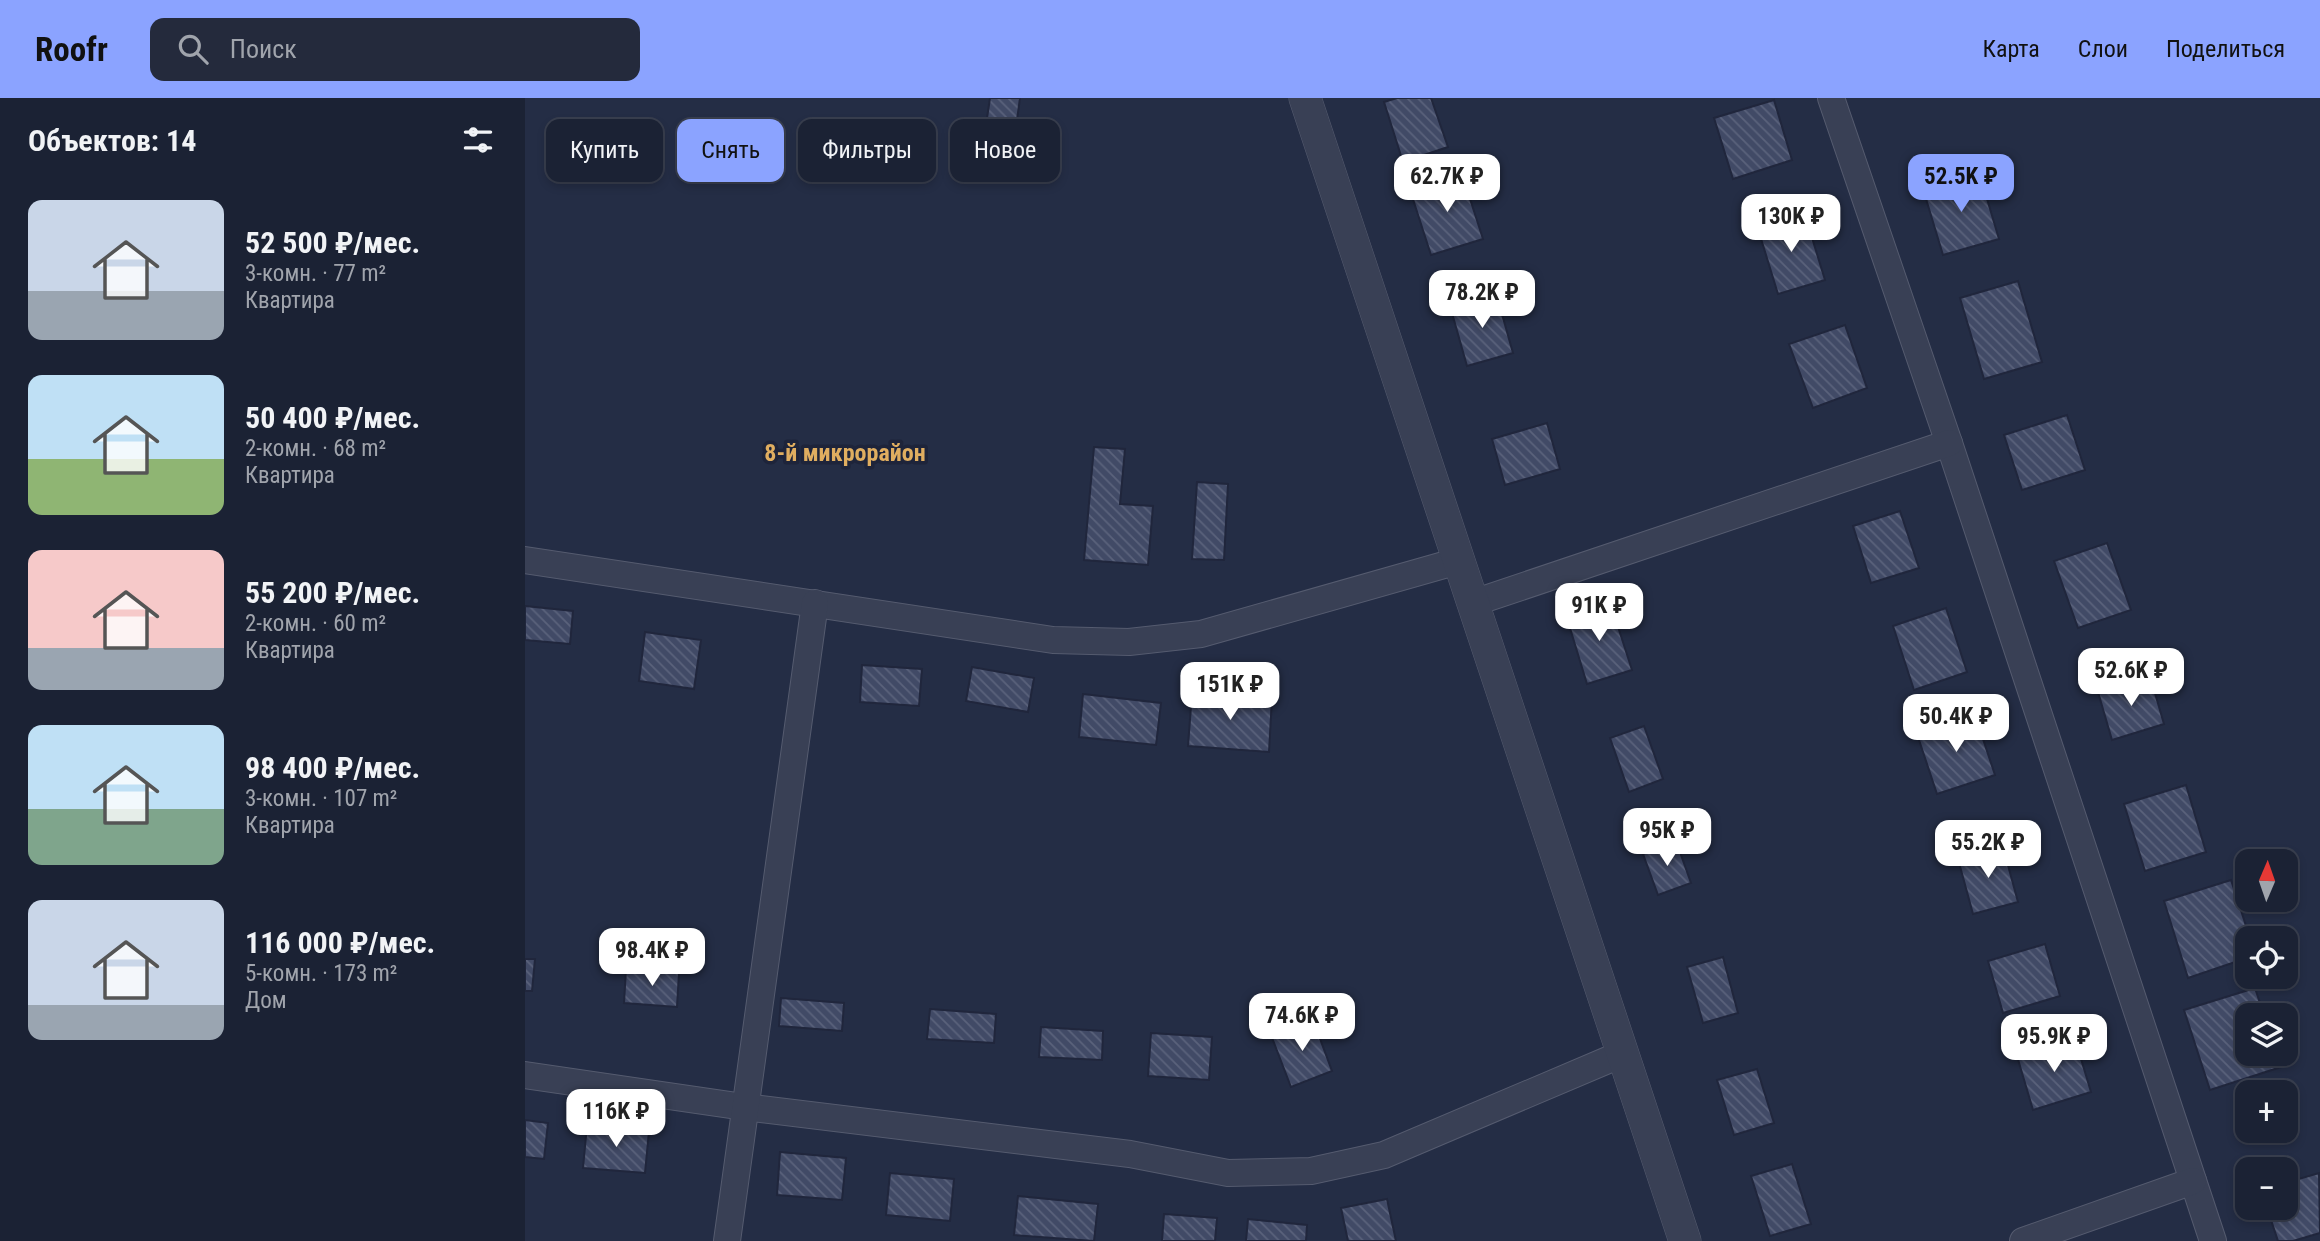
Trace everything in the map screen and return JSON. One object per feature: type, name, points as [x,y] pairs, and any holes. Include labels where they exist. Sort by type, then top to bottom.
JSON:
[{"type":"street","points":[[1305,98],[1685,1241]]},
{"type":"street","points":[[1831,98],[1949,443],[2213,1241]]},
{"type":"street","points":[[1473,603],[1949,443]]},
{"type":"street","points":[[525,561],[1052,639],[1129,642],[1201,634],[1458,561]]},
{"type":"street","points":[[727,1241],[815,603]]},
{"type":"street","points":[[525,1075],[744,1107],[1131,1154],[1228,1173],[1311,1171],[1384,1154],[1622,1054]]},
{"type":"street","points":[[2023,1241],[2193,1181]]},
{"type":"building","points":[[990,98],[1020,98],[1017,119],[987,119]]},
{"type":"building","points":[[1397,98],[1431,98],[1448,147],[1403,162],[1384,102]]},
{"type":"building","points":[[1774,100],[1792,160],[1733,179],[1714,118]]},
{"type":"building","points":[[1979,172],[1999,239],[1943,255],[1923,189]]},
{"type":"building","points":[[1462,174],[1483,239],[1431,255],[1410,190]]},
{"type":"building","points":[[1805,215],[1825,280],[1778,294],[1758,229]]},
{"type":"building","points":[[2018,281],[2042,362],[1984,379],[1960,298]]},
{"type":"building","points":[[1496,293],[1513,353],[1467,366],[1450,306]]},
{"type":"building","points":[[1845,325],[1867,388],[1813,408],[1789,344]]},
{"type":"building","points":[[2067,415],[2085,470],[2022,490],[2004,435]]},
{"type":"building","points":[[1547,423],[1560,469],[1505,485],[1492,439]]},
{"type":"building","points":[[1094,447],[1125,449],[1120,504],[1153,506],[1148,565],[1084,560]]},
{"type":"building","points":[[1197,482],[1228,484],[1224,560],[1192,559]]},
{"type":"building","points":[[1900,511],[1919,568],[1871,583],[1853,526]]},
{"type":"building","points":[[2107,543],[2131,610],[2078,628],[2054,561]]},
{"type":"building","points":[[1610,602],[1632,670],[1587,684],[1566,615]]},
{"type":"building","points":[[525,606],[573,611],[570,644],[525,640]]},
{"type":"building","points":[[1946,608],[1967,672],[1914,690],[1893,626]]},
{"type":"building","points":[[645,632],[701,640],[694,689],[639,681]]},
{"type":"building","points":[[862,665],[922,669],[919,706],[860,702]]},
{"type":"building","points":[[972,667],[1034,678],[1028,712],[966,701]]},
{"type":"building","points":[[2150,676],[2164,724],[2112,740],[2098,692]]},
{"type":"building","points":[[1192,693],[1272,698],[1269,752],[1188,746]]},
{"type":"building","points":[[1083,694],[1161,703],[1156,745],[1079,737]]},
{"type":"building","points":[[1975,715],[1995,775],[1937,794],[1917,734]]},
{"type":"building","points":[[1644,726],[1663,779],[1629,792],[1610,738]]},
{"type":"building","points":[[2186,785],[2206,852],[2145,871],[2124,804]]},
{"type":"building","points":[[1676,841],[1691,883],[1658,895],[1643,854]]},
{"type":"building","points":[[2003,847],[2018,902],[1973,914],[1958,859]]},
{"type":"building","points":[[2231,880],[2235,892],[2235,912],[2241,912],[2246,926],[2235,926],[2235,962],[2188,978],[2164,901]]},
{"type":"building","points":[[2045,944],[2060,996],[2003,1013],[1988,961]]},
{"type":"building","points":[[1723,957],[1738,1013],[1703,1023],[1687,967]]},
{"type":"building","points":[[525,959],[535,959],[532,991],[525,991]]},
{"type":"building","points":[[626,969],[679,973],[677,1007],[624,1003]]},
{"type":"building","points":[[2255,989],[2260,1003],[2235,1003],[2235,1066],[2281,1067],[2210,1090],[2184,1010]]},
{"type":"building","points":[[781,998],[844,1003],[842,1031],[779,1026]]},
{"type":"building","points":[[930,1009],[996,1014],[994,1043],[927,1039]]},
{"type":"building","points":[[1313,1020],[1332,1071],[1291,1087],[1271,1035]]},
{"type":"building","points":[[1041,1027],[1103,1031],[1102,1060],[1039,1057]]},
{"type":"building","points":[[1151,1033],[1212,1037],[1209,1080],[1148,1076]]},
{"type":"building","points":[[2075,1039],[2091,1092],[2033,1110],[2017,1056]]},
{"type":"building","points":[[1757,1069],[1774,1123],[1734,1135],[1717,1080]]},
{"type":"building","points":[[525,1120],[548,1123],[544,1159],[525,1157]]},
{"type":"building","points":[[587,1125],[649,1131],[645,1173],[583,1168]]},
{"type":"building","points":[[780,1152],[846,1158],[842,1200],[777,1195]]},
{"type":"building","points":[[1792,1164],[1811,1224],[1770,1236],[1751,1176]]},
{"type":"building","points":[[890,1173],[954,1179],[950,1221],[886,1215]]},
{"type":"building","points":[[2319,1173],[2320,1233],[2293,1241],[2278,1241],[2271,1220],[2298,1220],[2298,1179]]},
{"type":"building","points":[[1018,1196],[1098,1204],[1094,1241],[1014,1235]]},
{"type":"building","points":[[1387,1199],[1396,1241],[1348,1241],[1341,1208]]},
{"type":"building","points":[[1164,1214],[1217,1218],[1215,1241],[1162,1241]]},
{"type":"building","points":[[1248,1219],[1307,1225],[1306,1241],[1246,1241]]},
{"type":"district","name":"8-й микрорайон","points":[[845,453]]}]
